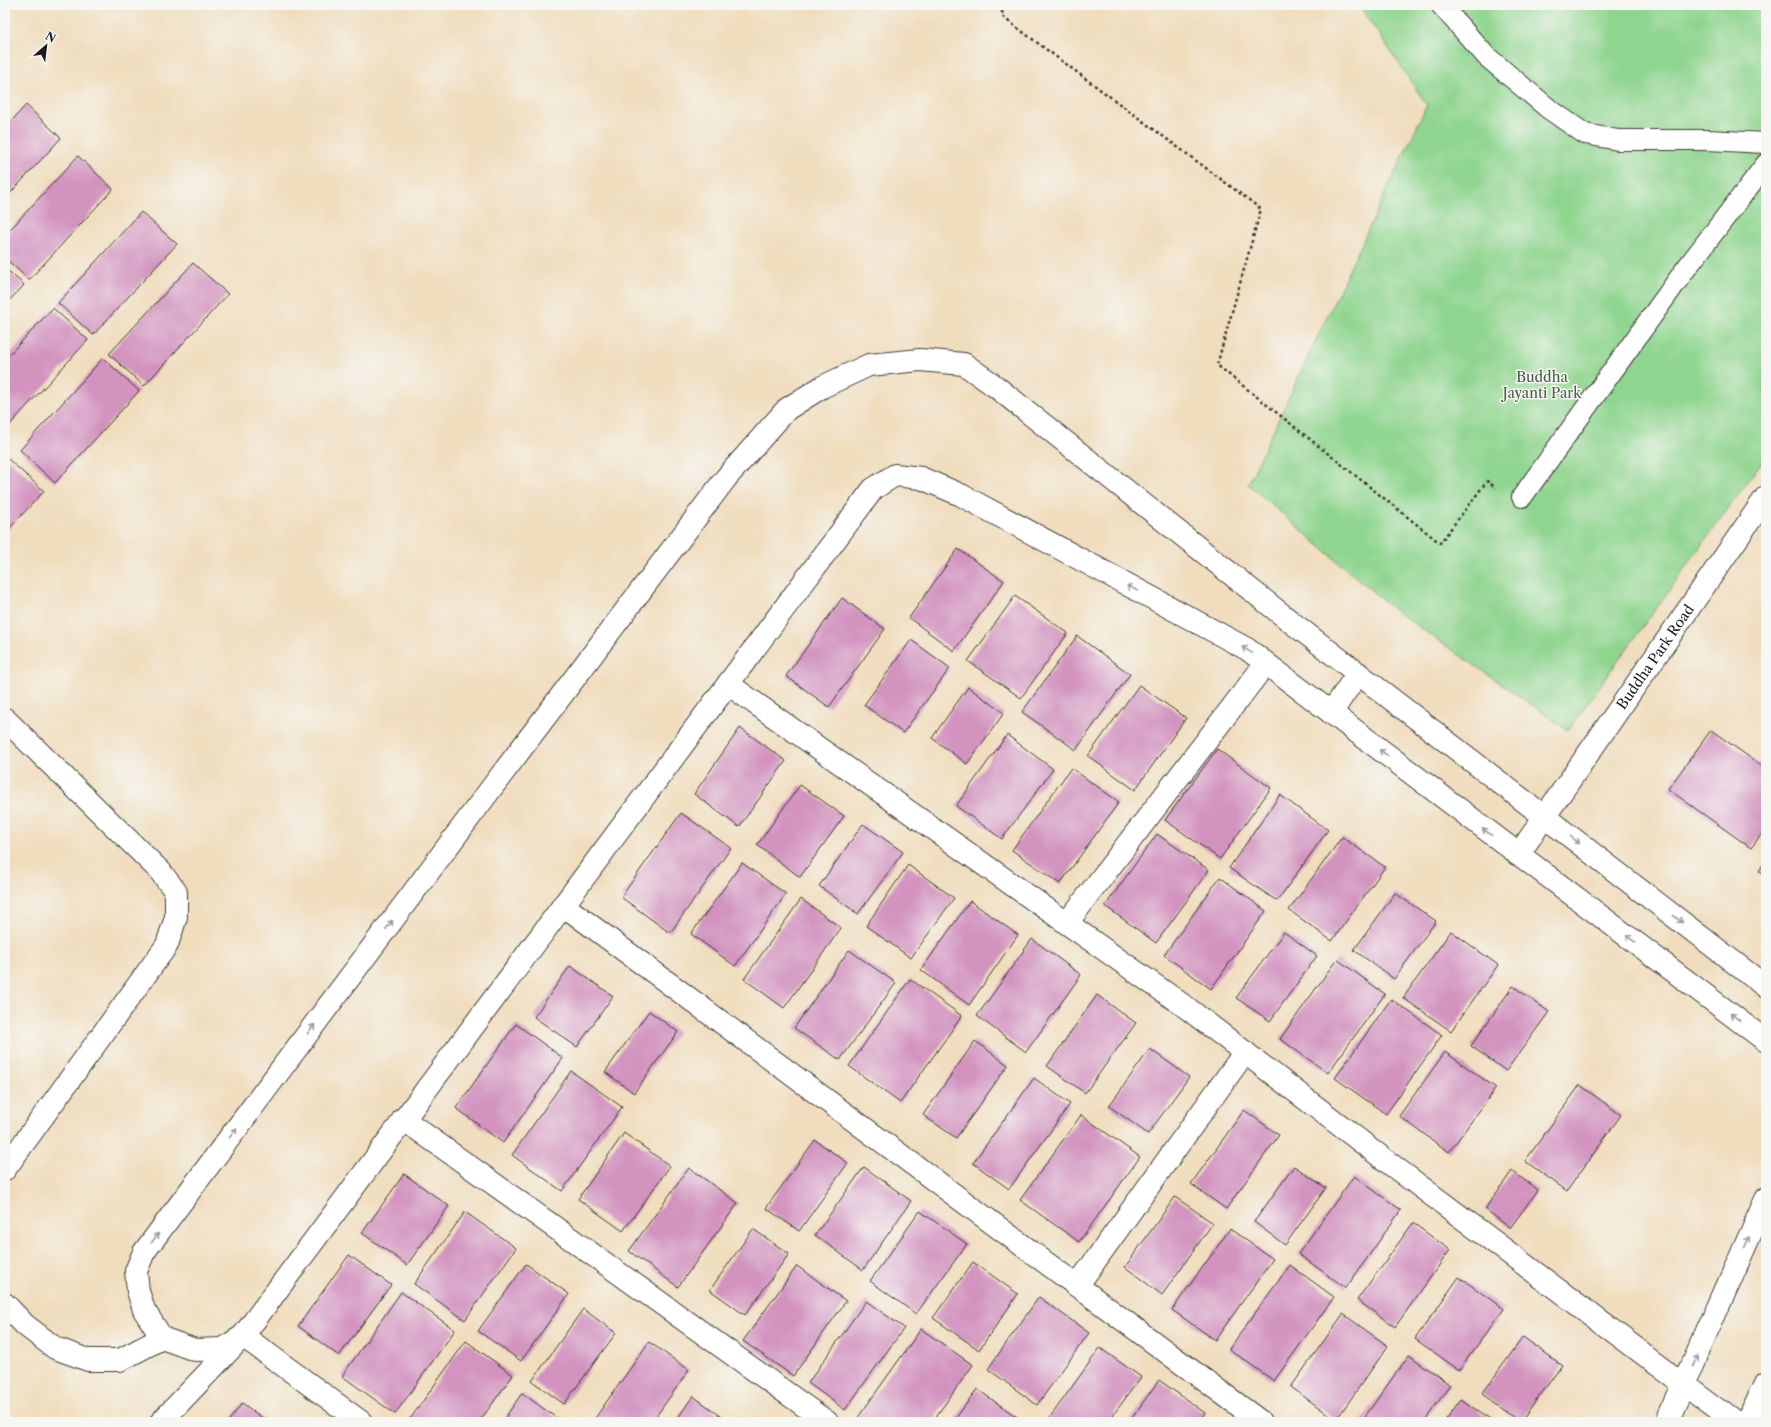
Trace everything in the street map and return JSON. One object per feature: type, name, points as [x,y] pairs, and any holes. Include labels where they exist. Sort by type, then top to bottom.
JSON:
[{"type":"street","points":[[1441,5],[1486,56],[1549,109],[1585,134],[1618,140],[1707,140],[1766,143]]},
{"type":"street","points":[[1522,497],[1685,270],[1766,164]]},
{"type":"street","points":[[243,1336],[222,1349],[195,1350],[162,1338],[144,1310],[138,1291],[136,1271],[144,1252],[491,788],[726,478],[787,409],[822,387],[869,366],[920,360],[964,364],[995,386],[1358,673],[1766,987]]},
{"type":"street","points":[[161,1422],[243,1336],[403,1118],[873,488],[896,475],[921,478],[961,495],[1247,649],[1766,1041]]},
{"type":"street","name":"Buddha Park Road","points":[[1518,855],[1766,497]]},
{"type":"street","points":[[1067,923],[1266,663]]},
{"type":"street","points":[[1331,713],[1358,673]]},
{"type":"street","points":[[728,684],[1187,1008],[1385,1160],[1684,1386],[1734,1422]]},
{"type":"street","points":[[5,719],[160,871],[176,892],[176,917],[167,945],[5,1169]]},
{"type":"street","points":[[563,905],[1077,1286],[1248,1418]]},
{"type":"street","points":[[1077,1286],[1245,1052]]},
{"type":"street","points":[[403,1118],[827,1422]]},
{"type":"street","points":[[1667,1422],[1766,1199]]},
{"type":"street","points":[[5,1304],[26,1325],[55,1348],[88,1360],[120,1360],[162,1338]]},
{"type":"street","points":[[243,1336],[361,1422]]},
{"type":"street","points":[[1747,1422],[1766,1382]]},
{"type":"path","points":[[1000,5],[1004,18],[1261,209],[1217,365],[1440,543],[1487,481],[1516,504],[1522,497]]},
{"type":"green space","name":"Buddha Jayanti Park","points":[[1359,5],[1766,5],[1766,456],[1568,730],[1393,609],[1248,484],[1427,105]]},
{"type":"building","points":[[26,105],[61,138],[5,199],[5,128]]},
{"type":"building","points":[[78,156],[113,189],[29,280],[5,258],[5,235]]},
{"type":"building","points":[[141,212],[177,244],[93,335],[58,303]]},
{"type":"building","points":[[193,263],[228,294],[144,386],[109,354]]},
{"type":"building","points":[[5,268],[24,285],[5,305]]},
{"type":"building","points":[[53,308],[88,340],[5,430],[5,359]]},
{"type":"building","points":[[103,358],[139,391],[55,483],[20,450]]},
{"type":"building","points":[[8,459],[44,491],[5,533],[5,462]]},
{"type":"building","points":[[958,549],[1004,581],[954,651],[909,618]]},
{"type":"building","points":[[1015,596],[1068,633],[1021,698],[968,661]]},
{"type":"building","points":[[842,598],[885,629],[829,707],[786,676]]},
{"type":"building","points":[[1077,636],[1130,674],[1076,750],[1022,712]]},
{"type":"building","points":[[911,640],[950,668],[903,733],[864,705]]},
{"type":"building","points":[[1139,685],[1186,718],[1135,790],[1088,756]]},
{"type":"building","points":[[968,687],[1004,713],[967,764],[932,738]]},
{"type":"building","points":[[740,728],[786,761],[739,827],[694,794]]},
{"type":"building","points":[[1711,730],[1766,769],[1766,828],[1751,848],[1668,789]]},
{"type":"building","points":[[1007,735],[1053,769],[1002,839],[956,806]]},
{"type":"building","points":[[1217,749],[1271,788],[1220,859],[1165,820]]},
{"type":"building","points":[[1071,768],[1119,802],[1060,884],[1012,850]]},
{"type":"building","points":[[800,785],[844,816],[800,877],[757,845]]},
{"type":"building","points":[[1280,795],[1328,830],[1277,901],[1229,868]]},
{"type":"building","points":[[681,813],[731,848],[670,933],[621,897]]},
{"type":"building","points":[[863,824],[903,852],[858,914],[819,886]]},
{"type":"building","points":[[1157,834],[1209,870],[1156,943],[1105,906]]},
{"type":"building","points":[[1342,837],[1385,867],[1332,941],[1289,910]]},
{"type":"building","points":[[1766,861],[1766,876],[1759,871]]},
{"type":"building","points":[[742,863],[786,894],[735,966],[691,934]]},
{"type":"building","points":[[908,865],[954,898],[911,958],[866,926]]},
{"type":"building","points":[[1220,877],[1266,911],[1211,989],[1164,955]]},
{"type":"building","points":[[1395,893],[1436,921],[1394,979],[1354,950]]},
{"type":"building","points":[[801,899],[841,928],[784,1008],[744,979]]},
{"type":"building","points":[[970,901],[1018,935],[969,1005],[921,970]]},
{"type":"building","points":[[1451,931],[1498,965],[1451,1031],[1403,998]]},
{"type":"building","points":[[1284,932],[1317,956],[1270,1021],[1236,998]]},
{"type":"building","points":[[1032,939],[1081,975],[1026,1052],[977,1016]]},
{"type":"building","points":[[849,950],[896,983],[840,1060],[794,1028]]},
{"type":"building","points":[[1337,959],[1385,994],[1328,1073],[1280,1039]]},
{"type":"building","points":[[570,966],[613,996],[577,1047],[534,1017]]},
{"type":"building","points":[[910,979],[962,1016],[900,1103],[849,1066]]},
{"type":"building","points":[[1513,986],[1549,1012],[1506,1071],[1471,1046]]},
{"type":"building","points":[[1097,995],[1136,1023],[1085,1093],[1047,1066]]},
{"type":"building","points":[[1391,999],[1442,1035],[1386,1114],[1335,1078]]},
{"type":"building","points":[[649,1011],[678,1032],[634,1093],[605,1072]]},
{"type":"building","points":[[516,1024],[563,1058],[503,1143],[456,1108]]},
{"type":"building","points":[[975,1041],[1008,1065],[956,1138],[923,1115]]},
{"type":"building","points":[[1150,1049],[1189,1077],[1148,1134],[1109,1106]]},
{"type":"building","points":[[1445,1052],[1496,1088],[1449,1152],[1399,1116]]},
{"type":"building","points":[[571,1071],[622,1107],[562,1191],[512,1155]]},
{"type":"building","points":[[1034,1078],[1070,1104],[1009,1189],[973,1163]]},
{"type":"building","points":[[1580,1085],[1621,1115],[1567,1191],[1525,1161]]},
{"type":"building","points":[[1244,1110],[1279,1135],[1226,1209],[1191,1184]]},
{"type":"building","points":[[1081,1115],[1140,1157],[1079,1242],[1020,1200]]},
{"type":"building","points":[[624,1133],[670,1166],[623,1231],[578,1199]]},
{"type":"building","points":[[815,1140],[848,1163],[799,1231],[766,1208]]},
{"type":"building","points":[[1294,1166],[1326,1188],[1285,1245],[1254,1222]]},
{"type":"building","points":[[864,1167],[911,1201],[863,1270],[815,1235]]},
{"type":"building","points":[[689,1168],[738,1203],[678,1287],[629,1251]]},
{"type":"building","points":[[1512,1171],[1538,1190],[1510,1228],[1485,1209]]},
{"type":"building","points":[[404,1174],[449,1206],[407,1265],[362,1233]]},
{"type":"building","points":[[1354,1176],[1401,1210],[1346,1288],[1298,1254]]},
{"type":"building","points":[[1175,1197],[1213,1223],[1162,1295],[1125,1267]]},
{"type":"building","points":[[920,1211],[967,1244],[916,1314],[870,1281]]},
{"type":"building","points":[[465,1212],[516,1248],[465,1320],[414,1284]]},
{"type":"building","points":[[1413,1223],[1450,1250],[1395,1327],[1357,1300]]},
{"type":"building","points":[[753,1229],[789,1254],[745,1315],[710,1290]]},
{"type":"building","points":[[1230,1229],[1273,1259],[1215,1340],[1172,1310]]},
{"type":"building","points":[[349,1255],[391,1285],[339,1356],[298,1326]]},
{"type":"building","points":[[973,1262],[1018,1294],[979,1350],[933,1318]]},
{"type":"building","points":[[526,1264],[569,1294],[521,1361],[478,1331]]},
{"type":"building","points":[[1290,1265],[1334,1297],[1274,1381],[1229,1349]]},
{"type":"building","points":[[797,1266],[846,1301],[793,1376],[743,1341]]},
{"type":"building","points":[[1459,1277],[1504,1309],[1459,1370],[1415,1339]]},
{"type":"building","points":[[401,1292],[455,1330],[395,1414],[342,1376]]},
{"type":"building","points":[[1039,1297],[1089,1333],[1037,1405],[988,1369]]},
{"type":"building","points":[[866,1301],[904,1328],[845,1410],[808,1383]]},
{"type":"building","points":[[583,1309],[616,1333],[564,1404],[532,1381]]},
{"type":"building","points":[[1343,1314],[1388,1346],[1336,1420],[1291,1387]]},
{"type":"building","points":[[921,1329],[973,1365],[932,1422],[862,1422],[857,1419]]},
{"type":"building","points":[[1523,1337],[1562,1365],[1521,1422],[1482,1394]]},
{"type":"building","points":[[466,1341],[513,1375],[479,1422],[408,1422]]},
{"type":"building","points":[[649,1342],[689,1370],[652,1422],[593,1421]]},
{"type":"building","points":[[1100,1348],[1141,1377],[1108,1422],[1050,1422],[1048,1420]]},
{"type":"building","points":[[1409,1355],[1450,1385],[1424,1422],[1361,1422]]},
{"type":"building","points":[[1159,1380],[1205,1413],[1198,1422],[1129,1422]]},
{"type":"building","points":[[977,1389],[1024,1422],[953,1422]]},
{"type":"building","points":[[522,1393],[562,1422],[502,1422]]},
{"type":"building","points":[[693,1396],[729,1422],[675,1422]]},
{"type":"building","points":[[1461,1399],[1493,1422],[1444,1422]]},
{"type":"building","points":[[242,1403],[268,1422],[228,1422]]}]
